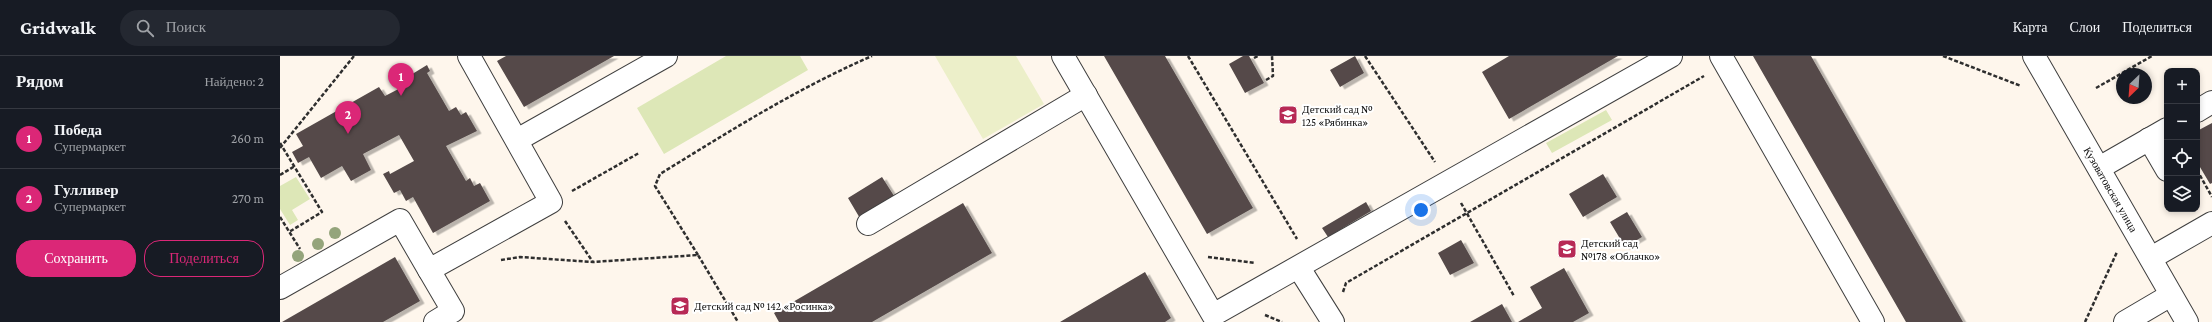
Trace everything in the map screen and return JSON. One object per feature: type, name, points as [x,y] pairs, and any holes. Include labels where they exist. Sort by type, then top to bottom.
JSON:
[{"type":"street","points":[[429,270],[551,202],[469,56]]},
{"type":"street","points":[[516,140],[666,56]]},
{"type":"street","points":[[1063,56],[1178,254],[1207,319],[1305,265],[1671,56]]},
{"type":"street","name":"Кузоватовская улица","points":[[2034,56],[2187,322]]},
{"type":"street","points":[[1723,60],[1873,322]]},
{"type":"street","points":[[868,224],[1086,95]]},
{"type":"street","points":[[2200,109],[2212,102]]},
{"type":"street","points":[[2099,168],[2158,134],[2164,158]]},
{"type":"street","points":[[280,288],[400,220],[453,311],[435,322]]},
{"type":"street","points":[[2151,258],[2212,224]]},
{"type":"street","points":[[1305,265],[1333,322]]},
{"type":"street","points":[[2125,322],[2171,295]]},
{"type":"path","points":[[281,147],[354,56]]},
{"type":"path","points":[[738,322],[655,186],[660,174],[769,107],[822,78],[872,56]]},
{"type":"path","points":[[1188,56],[1305,265]]},
{"type":"path","points":[[1254,58],[1258,56]]},
{"type":"path","points":[[1266,80],[1273,76],[1272,56]]},
{"type":"path","points":[[1365,56],[1449,183],[1514,296]]},
{"type":"path","points":[[1943,56],[2021,86]]},
{"type":"path","points":[[2096,88],[2152,56]]},
{"type":"path","points":[[1333,322],[1346,282],[1467,214],[1723,60]]},
{"type":"path","points":[[280,143],[281,147],[322,212],[289,232]]},
{"type":"path","points":[[593,262],[551,202],[639,153]]},
{"type":"path","points":[[280,175],[294,166]]},
{"type":"path","points":[[2200,175],[2212,197]]},
{"type":"path","points":[[280,217],[312,269]]},
{"type":"path","points":[[2085,322],[2118,252]]},
{"type":"path","points":[[1178,254],[1261,264]]},
{"type":"path","points":[[497,261],[520,257],[593,262],[698,255]]},
{"type":"green space","points":[[726,56],[800,56],[808,70],[664,154],[637,108]]},
{"type":"green space","points":[[935,56],[1016,56],[1044,104],[983,139]]},
{"type":"green space","points":[[1606,110],[1612,120],[1552,153],[1546,143]]},
{"type":"green space","points":[[296,177],[310,199],[292,210],[298,220],[290,225],[280,209],[280,186]]},
{"type":"building","points":[[506,56],[614,56],[524,107],[497,61]]},
{"type":"building","points":[[1104,56],[1165,56],[1253,208],[1207,234]]},
{"type":"building","points":[[1243,56],[1249,56],[1264,83],[1245,93],[1229,64]]},
{"type":"building","points":[[1355,56],[1364,73],[1340,87],[1330,70]]},
{"type":"building","points":[[1509,56],[1618,56],[1509,119],[1482,72]]},
{"type":"building","points":[[1753,56],[1811,56],[1963,322],[1906,322]]},
{"type":"building","points":[[427,65],[430,71],[427,73],[449,111],[456,107],[461,115],[466,112],[477,131],[446,146],[466,181],[470,178],[474,186],[480,183],[490,201],[433,233],[413,197],[406,201],[400,190],[394,193],[383,174],[389,171],[390,174],[414,161],[399,135],[363,154],[371,170],[351,181],[342,166],[321,178],[309,157],[298,163],[292,152],[303,146],[296,134],[379,87],[385,96],[412,82],[409,76]]},
{"type":"building","points":[[2212,123],[2212,183],[2210,184],[2200,167],[2200,129]]},
{"type":"building","points":[[1603,174],[1617,197],[1583,217],[1569,194]]},
{"type":"building","points":[[882,177],[896,199],[861,220],[848,198]]},
{"type":"building","points":[[1366,202],[1371,211],[1328,237],[1322,228]]},
{"type":"building","points":[[963,203],[992,253],[872,322],[779,322],[774,313]]},
{"type":"building","points":[[1627,212],[1642,237],[1625,247],[1610,222]]},
{"type":"building","points":[[1461,240],[1474,263],[1450,275],[1438,253]]},
{"type":"building","points":[[395,257],[420,301],[383,322],[282,322]]},
{"type":"building","points":[[1564,268],[1589,313],[1573,322],[1518,322],[1542,308],[1530,287]]},
{"type":"building","points":[[1145,272],[1171,318],[1165,322],[1060,322]]},
{"type":"building","points":[[1502,304],[1512,322],[1470,322]]},
{"type":"place","name":"Победа","points":[[401,96]]},
{"type":"place","name":"Детский сад № 125 «Рябинка»","points":[[1288,115]]},
{"type":"place","name":"Гулливер","points":[[348,134]]},
{"type":"place","name":"Детский сад №178 «Облачко»","points":[[1567,249]]},
{"type":"place","name":"Детский сад № 142 «Росинка»","points":[[680,306]]}]
